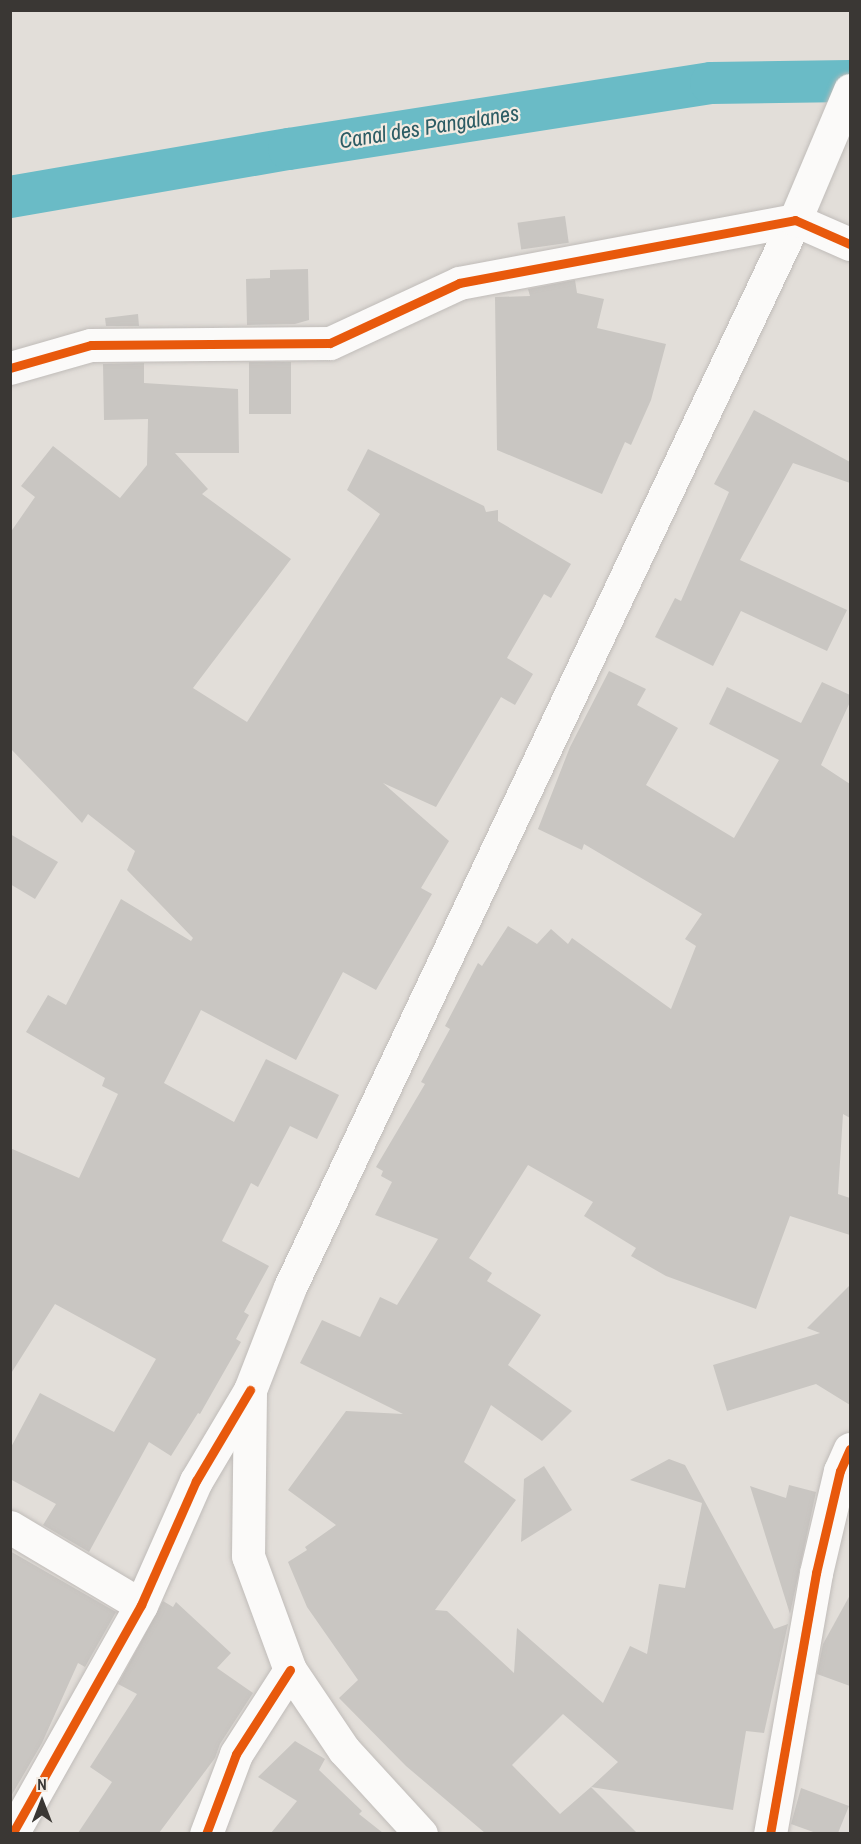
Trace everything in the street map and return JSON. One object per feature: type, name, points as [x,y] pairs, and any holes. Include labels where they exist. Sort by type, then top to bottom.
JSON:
[{"type":"street","points":[[12,1833],[141,1605],[196,1481],[250,1390],[290,1287],[800,209],[850,90]]},
{"type":"street","points":[[10,368],[91,345],[330,343],[459,283],[800,209],[850,244]]},
{"type":"street","points":[[250,1390],[248,1556],[290,1670],[344,1750],[421,1833]]},
{"type":"street","points":[[770,1833],[816,1573],[840,1471],[850,1449]]},
{"type":"street","points":[[10,1527],[141,1605]]},
{"type":"street","points":[[206,1833],[236,1754],[290,1670]]},
{"type":"building","points":[[565,216],[569,243],[521,249],[517,223]]},
{"type":"building","points":[[308,269],[309,320],[295,324],[247,325],[246,279],[270,278],[270,270]]},
{"type":"building","points":[[575,280],[577,293],[604,299],[597,328],[666,344],[651,400],[631,445],[625,442],[602,494],[497,450],[495,297],[530,296],[528,289]]},
{"type":"building","points":[[138,314],[139,326],[106,326],[105,318]]},
{"type":"building","points":[[249,362],[291,362],[291,414],[249,414]]},
{"type":"building","points":[[144,363],[144,383],[238,389],[239,453],[175,453],[208,489],[202,494],[291,559],[193,688],[247,722],[380,514],[347,490],[368,449],[484,506],[486,512],[498,510],[498,521],[571,564],[551,598],[544,594],[507,658],[533,674],[515,705],[501,697],[436,807],[383,783],[449,841],[421,888],[432,894],[376,990],[343,972],[296,1060],[201,1010],[164,1083],[234,1122],[266,1059],[339,1095],[317,1139],[290,1126],[258,1187],[251,1183],[222,1241],[269,1266],[244,1312],[249,1315],[236,1339],[241,1342],[200,1414],[198,1413],[171,1456],[149,1442],[89,1552],[43,1525],[56,1504],[10,1479],[10,1449],[40,1393],[114,1432],[156,1359],[55,1304],[10,1375],[10,1148],[79,1178],[118,1094],[102,1086],[105,1078],[26,1032],[48,995],[66,1005],[121,899],[191,941],[193,938],[127,870],[135,851],[88,814],[82,823],[10,748],[10,533],[35,497],[21,486],[53,446],[120,498],[147,465],[148,419],[104,420],[103,364]]},
{"type":"building","points":[[754,410],[850,462],[850,483],[793,463],[740,560],[847,610],[827,651],[741,611],[713,666],[655,637],[675,598],[681,601],[729,492],[714,484]]},
{"type":"building","points":[[609,671],[646,689],[637,705],[678,728],[646,785],[734,838],[779,760],[709,724],[727,687],[801,723],[822,682],[850,695],[850,702],[821,765],[850,784],[850,1118],[843,1114],[838,1194],[850,1198],[850,1235],[790,1216],[756,1309],[666,1276],[631,1256],[636,1248],[584,1216],[593,1202],[528,1165],[469,1258],[492,1273],[487,1281],[541,1315],[508,1365],[572,1411],[542,1441],[491,1405],[464,1462],[516,1500],[435,1610],[447,1611],[514,1673],[517,1628],[603,1703],[630,1646],[647,1654],[659,1584],[685,1588],[702,1503],[630,1480],[669,1459],[685,1465],[774,1629],[788,1624],[764,1733],[746,1731],[733,1810],[591,1787],[637,1833],[485,1833],[406,1766],[339,1698],[358,1680],[307,1607],[288,1562],[307,1550],[305,1547],[336,1525],[288,1490],[346,1411],[403,1414],[300,1363],[322,1320],[360,1337],[380,1297],[397,1305],[438,1239],[375,1215],[392,1182],[381,1176],[383,1171],[376,1167],[425,1084],[421,1082],[450,1029],[445,1026],[478,963],[482,966],[508,926],[537,944],[551,929],[568,944],[572,938],[671,1009],[696,946],[685,939],[702,914],[584,844],[582,850],[538,829],[570,747]],"holes":[[[563,1714],[618,1762],[560,1814],[512,1765]]]},
{"type":"building","points":[[10,834],[58,862],[35,899],[10,884]]},
{"type":"building","points":[[850,1285],[850,1405],[816,1384],[727,1411],[713,1365],[820,1333],[807,1328]]},
{"type":"building","points":[[544,1466],[572,1510],[521,1542],[524,1479]]},
{"type":"building","points":[[789,1485],[816,1492],[790,1614],[750,1486],[786,1498]]},
{"type":"building","points":[[10,1551],[116,1612],[85,1667],[78,1663],[42,1743],[10,1798]]},
{"type":"building","points":[[850,1595],[850,1686],[817,1674],[823,1644]]},
{"type":"building","points":[[163,1601],[173,1607],[176,1602],[231,1653],[217,1668],[253,1693],[220,1744],[215,1758],[159,1833],[78,1833],[112,1782],[90,1767],[137,1694],[118,1684]]},
{"type":"building","points":[[295,1741],[325,1759],[319,1770],[362,1811],[359,1814],[383,1833],[271,1833],[297,1801],[258,1777]]},
{"type":"building","points":[[801,1788],[849,1806],[838,1833],[816,1833],[791,1824]]},
{"type":"waterway","name":"Canal des Pangalanes","points":[[10,197],[289,149],[711,83],[850,81]]},
{"type":"cycle path","points":[[10,368],[91,345],[330,343],[459,283],[795,220],[850,244]]},
{"type":"cycle path","points":[[12,1834],[141,1605],[196,1481],[250,1390]]},
{"type":"cycle path","points":[[770,1834],[816,1573],[840,1471],[850,1449]]},
{"type":"cycle path","points":[[206,1834],[236,1754],[290,1670]]}]
